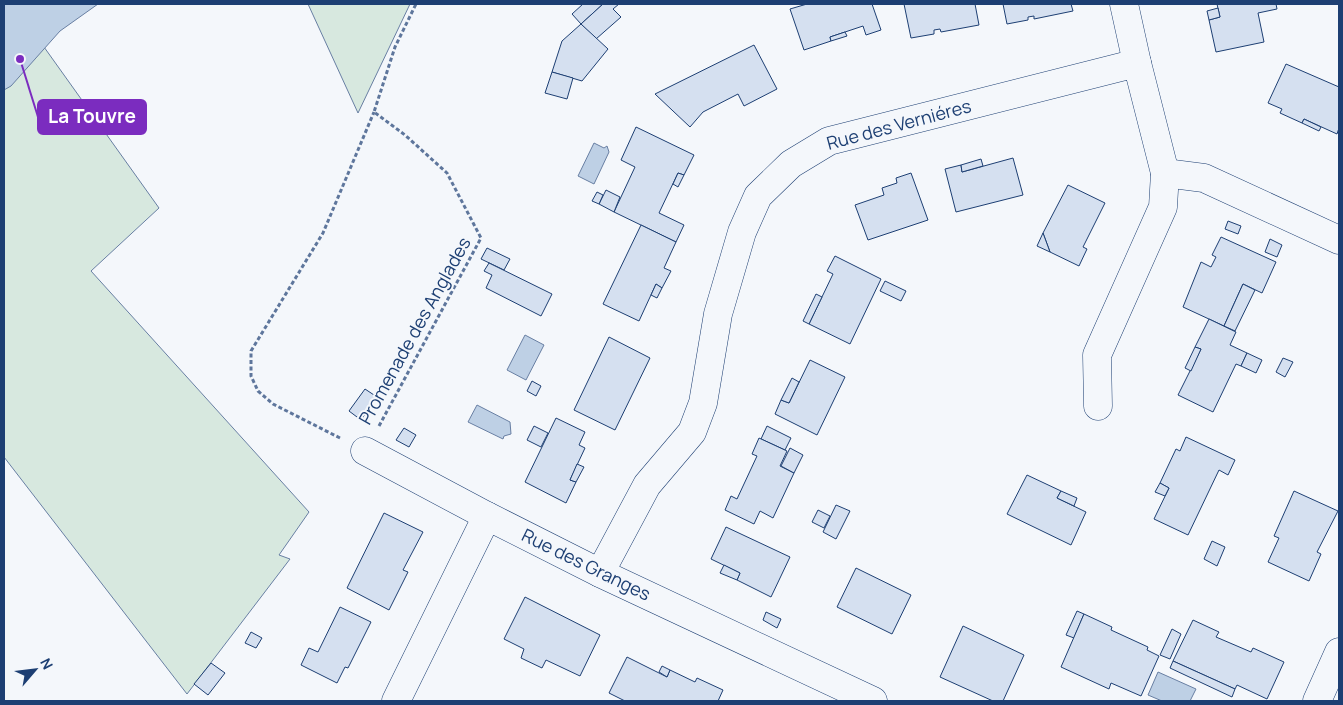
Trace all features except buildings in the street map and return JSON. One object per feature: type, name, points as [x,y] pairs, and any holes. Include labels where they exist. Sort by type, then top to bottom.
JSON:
[{"type":"street","points":[[1098,406],[1097,355],[1163,207],[1165,173],[1136,63],[1124,4]]},
{"type":"street","name":"Rue des Verniéres","points":[[600,573],[648,485],[692,432],[703,403],[718,314],[742,232],[758,196],[791,164],[829,142],[1136,63]]},
{"type":"street","points":[[1165,173],[1204,178],[1339,240]]},
{"type":"street","name":"Rue des Granges","points":[[365,451],[600,573],[873,701]]},
{"type":"street","points":[[396,701],[487,516]]},
{"type":"street","points":[[1317,701],[1339,652]]},
{"type":"path","points":[[365,451],[273,404],[258,391],[251,376],[251,351],[323,233],[374,112],[395,47],[416,4]]},
{"type":"path","name":"Promenade des Anglades","points":[[365,451],[481,238],[447,173],[405,135],[374,112]]},
{"type":"shaded area","points":[[4,4],[39,40],[159,208],[91,271],[309,512],[279,555],[290,559],[187,694],[4,457]]},
{"type":"shaded area","points":[[308,4],[410,4],[358,113]]},
{"type":"water","points":[[4,4],[98,4],[60,31],[11,86],[4,90]]},
{"type":"water","points":[[594,143],[604,148],[607,146],[609,152],[594,184],[578,176]]},
{"type":"water","points":[[525,335],[544,345],[526,380],[507,370]]},
{"type":"water","points":[[477,405],[510,422],[511,434],[504,436],[503,439],[468,422]]},
{"type":"water","points":[[1158,672],[1196,689],[1190,701],[1162,701],[1148,695]]},
{"type":"place","name":"La Touvre","points":[[20,59]]}]
